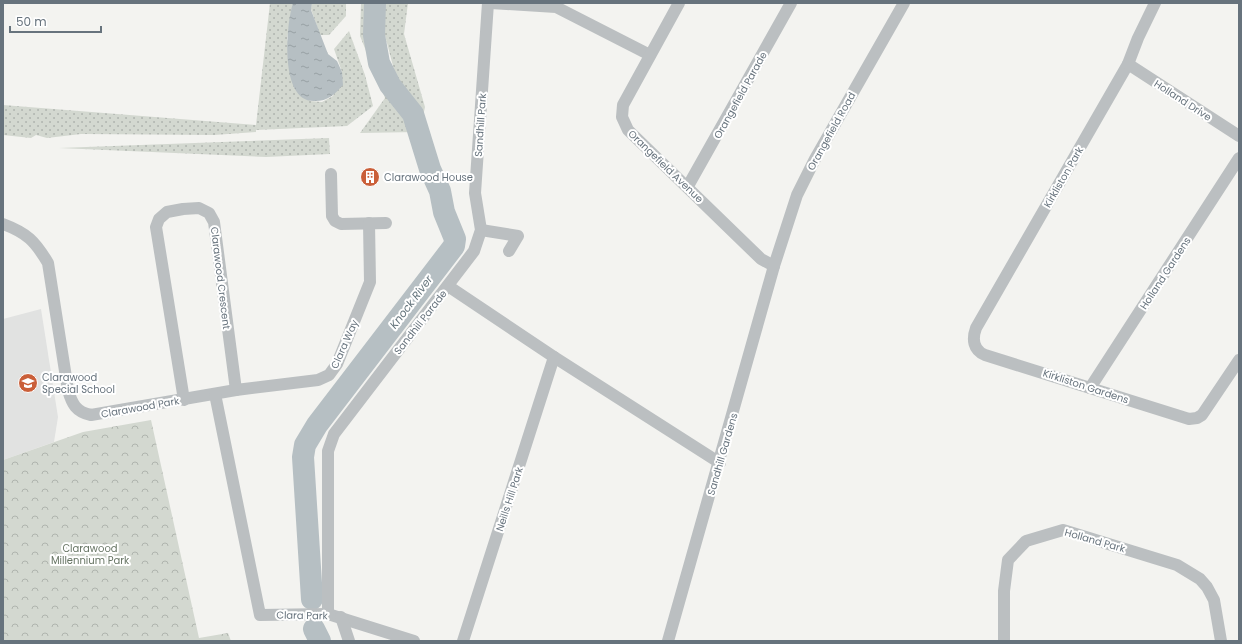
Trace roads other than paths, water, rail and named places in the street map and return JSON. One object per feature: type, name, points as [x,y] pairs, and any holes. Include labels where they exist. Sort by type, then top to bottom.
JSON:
[{"type":"street","name":"Sandhill Park","points":[[448,286],[474,250],[481,230],[475,193],[488,3]]},
{"type":"street","points":[[491,3],[569,8],[650,55]]},
{"type":"street","name":"Orangefield Avenue","points":[[679,3],[622,105],[622,117],[628,130],[688,186],[761,259],[774,266]]},
{"type":"street","name":"Orangefield Parade","points":[[688,186],[791,3]]},
{"type":"street","name":"Orangefield Road","points":[[774,266],[797,195],[823,145],[904,3]]},
{"type":"street","name":"Kirkliston Park","points":[[976,349],[974,341],[976,328],[1128,64],[1138,38],[1155,3]]},
{"type":"street","name":"Holland Drive","points":[[1128,64],[1239,136]]},
{"type":"street","name":"Holland Gardens","points":[[1090,388],[1239,158]]},
{"type":"street","points":[[331,174],[332,216],[335,221],[341,224],[386,223]]},
{"type":"street","name":"Clarawood Crescent","points":[[184,400],[156,227],[159,219],[167,212],[199,208],[209,213],[214,222],[236,390]]},
{"type":"street","name":"Clara Way","points":[[215,394],[318,380],[330,375],[337,364],[370,282],[369,223]]},
{"type":"street","name":"Clarawood Park","points":[[3,224],[22,232],[37,245],[48,263],[68,390],[72,404],[82,413],[91,415],[215,394]]},
{"type":"street","points":[[481,230],[518,236],[509,251]]},
{"type":"street","name":"Sandhill Gardens","points":[[668,641],[720,463],[774,266]]},
{"type":"street","name":"Sandhill Parade","points":[[328,614],[328,452],[334,434],[448,286],[554,357],[720,463]]},
{"type":"street","name":"Kirkliston Gardens","points":[[976,349],[985,354],[1189,419],[1197,418],[1202,415],[1239,360]]},
{"type":"street","name":"Neills Hill Park","points":[[463,641],[554,357]]},
{"type":"street","name":"Clara Park","points":[[215,394],[260,615],[328,614],[414,641]]},
{"type":"street","name":"Holland Park","points":[[1004,641],[1004,591],[1008,560],[1026,541],[1063,530],[1177,564],[1200,579],[1207,587],[1214,600],[1221,641]]},
{"type":"street","points":[[341,617],[349,641]]},
{"type":"water","points":[[293,3],[312,3],[311,10],[328,54],[337,61],[342,72],[343,85],[327,99],[315,101],[303,98],[295,89],[290,76],[287,44],[290,13]]},
{"type":"waterway","name":"Knock River","points":[[312,599],[303,457],[305,445],[317,425],[454,246],[455,239],[444,212],[440,191],[430,169],[413,114],[390,85],[379,63],[374,35],[375,3]]},
{"type":"waterway","name":"Knock River","points":[[314,629],[320,641]]},
{"type":"place","name":"Clarawood House","points":[[370,177]]},
{"type":"place","name":"Clarawood Special School","points":[[28,383]]},
{"type":"park label","name":"Clarawood Millennium Park","points":[[90,554]]}]
